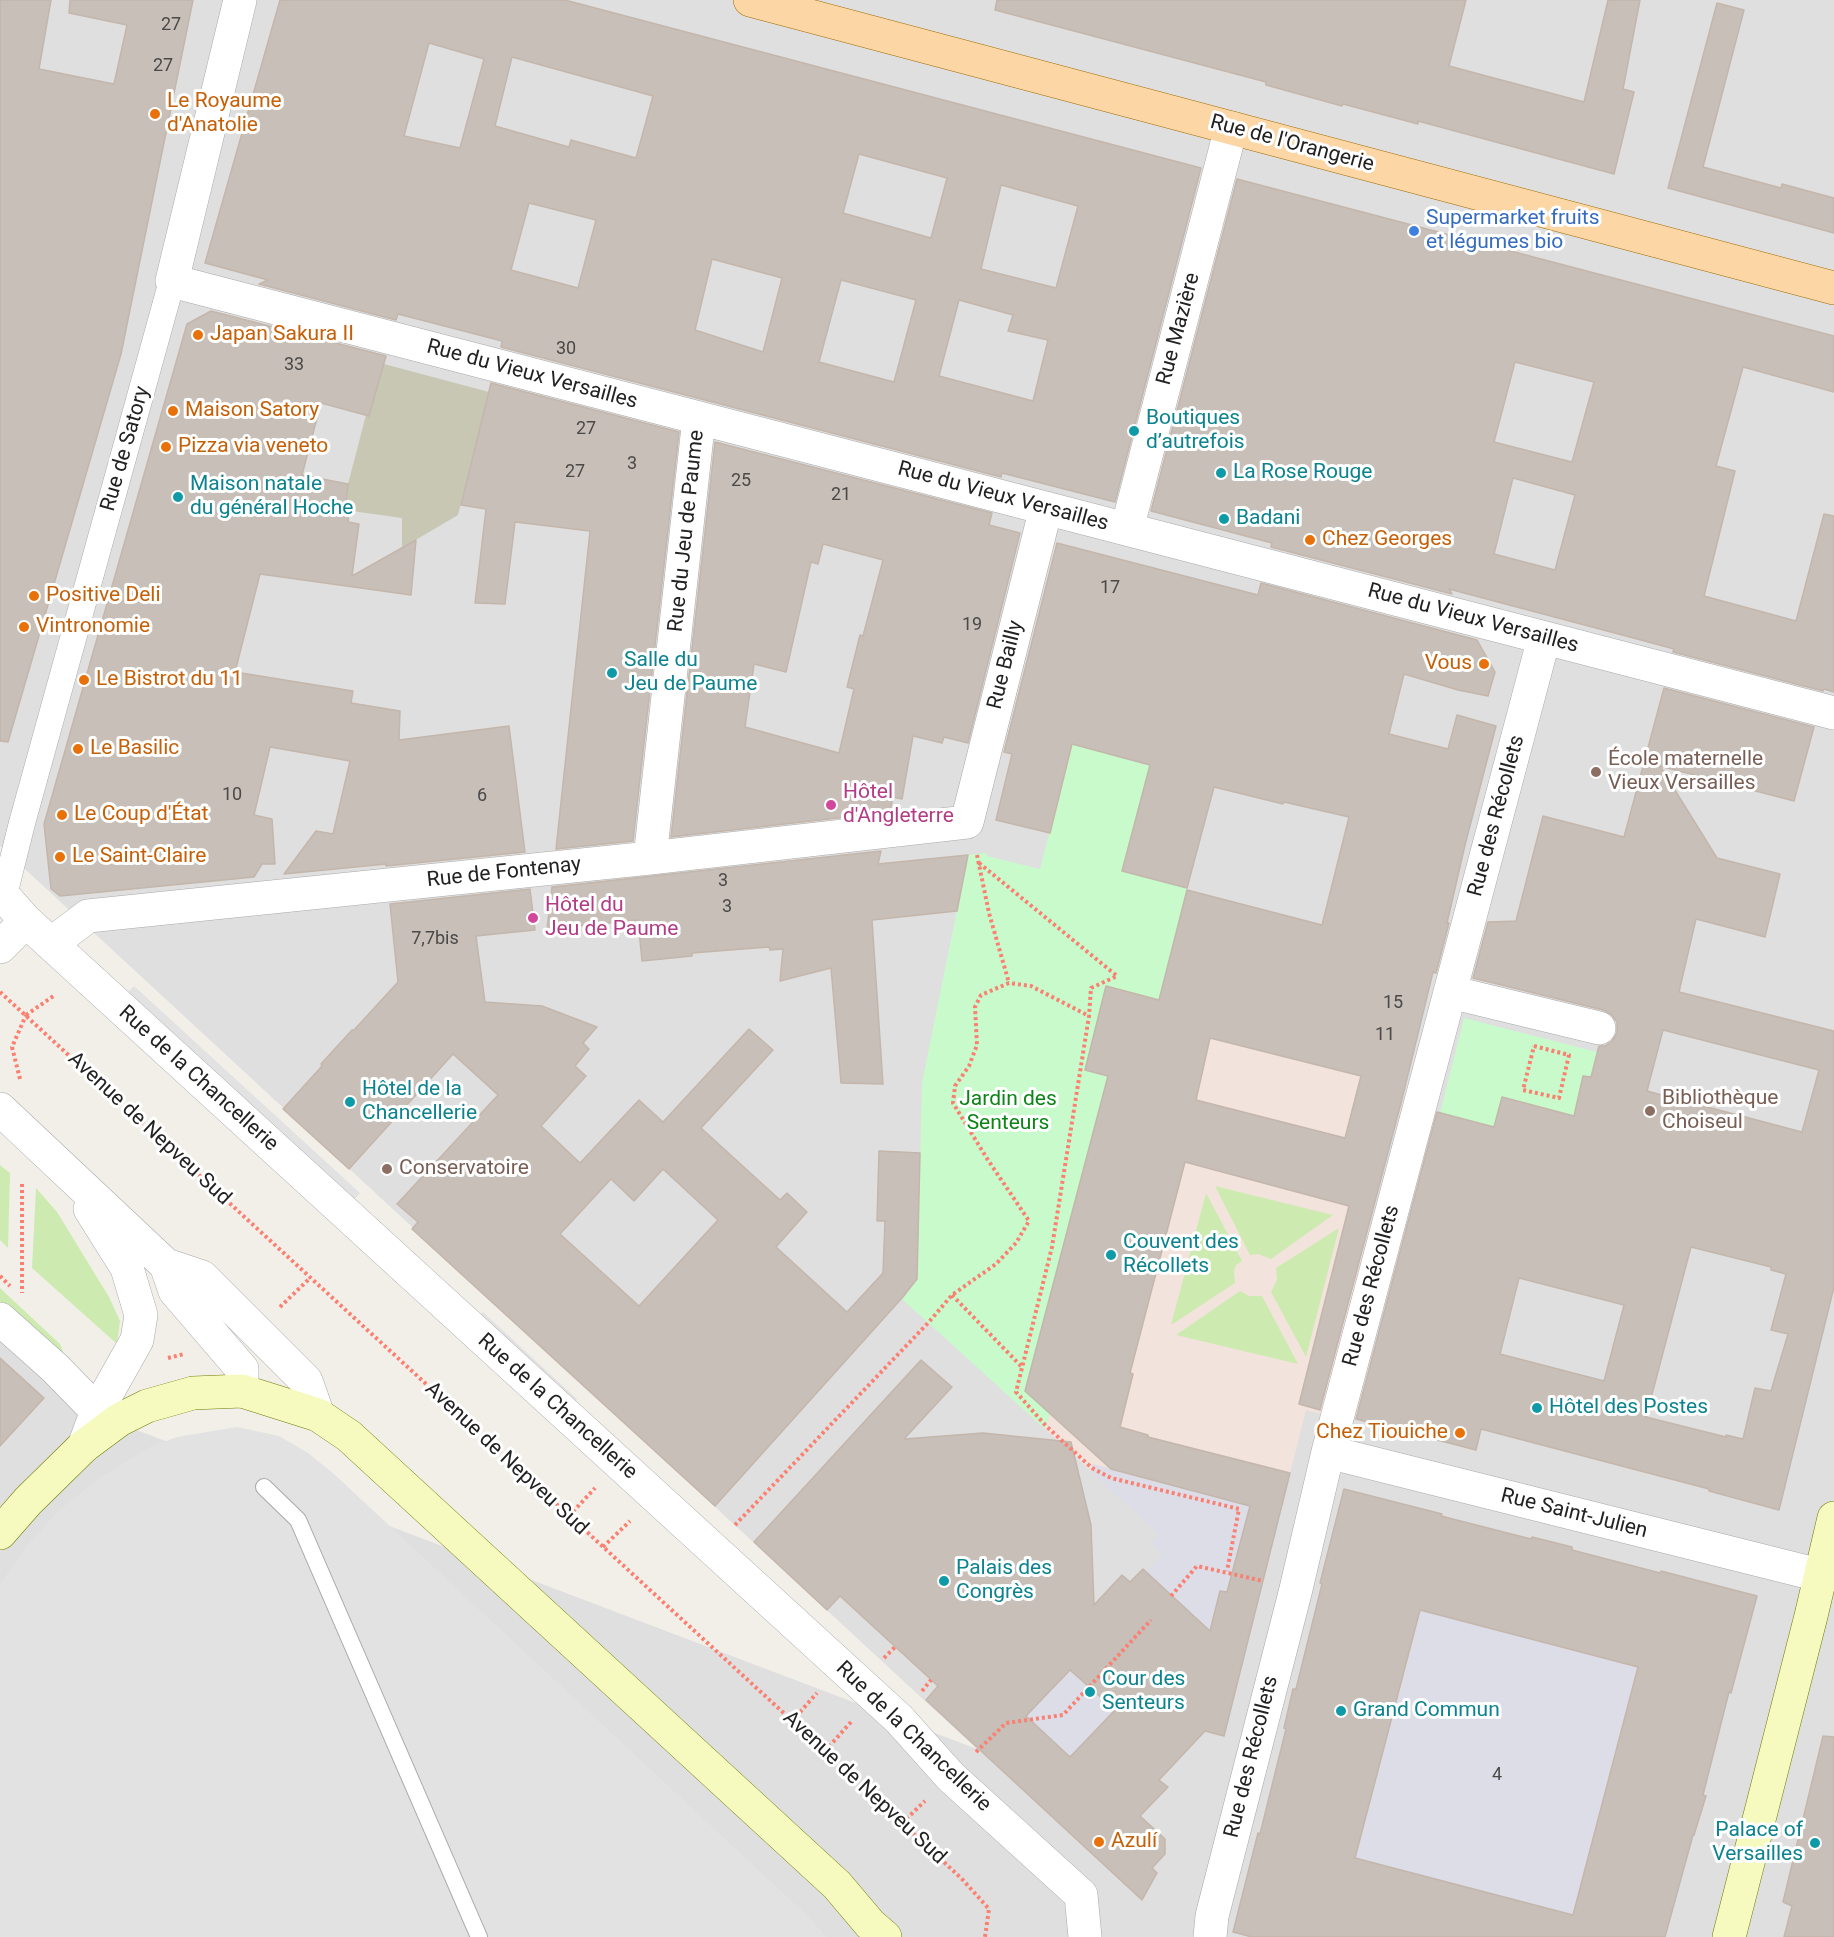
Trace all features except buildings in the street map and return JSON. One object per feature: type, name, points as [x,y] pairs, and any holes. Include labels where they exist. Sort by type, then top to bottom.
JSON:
[{"type":"main road","name":"Rue de l'Orangerie","points":[[750,0],[1834,288]]},
{"type":"main road","points":[[0,1533],[28,1501],[84,1446],[119,1420],[147,1407],[193,1393],[242,1391],[318,1415],[349,1436],[837,1885],[870,1924],[885,1937]]},
{"type":"main road","points":[[1729,1937],[1834,1518]]},
{"type":"street","name":"Rue de Satory","points":[[2,893],[172,281],[240,0]]},
{"type":"street","name":"Rue Mazière","points":[[1127,529],[1231,128]]},
{"type":"street","name":"Rue du Vieux Versailles","points":[[172,281],[1834,713]]},
{"type":"street","name":"Rue du Jeu de Paume","points":[[650,858],[699,418]]},
{"type":"street","name":"Rue Bailly","points":[[967,822],[1046,508]]},
{"type":"street","name":"Rue des Récollets","points":[[1210,1937],[1212,1916],[1296,1589],[1328,1452],[1544,638]]},
{"type":"street","name":"Rue de Fontenay","points":[[51,944],[88,916],[650,858],[967,822]]},
{"type":"street","name":"Rue de la Chancellerie","points":[[2,893],[51,944],[899,1719],[951,1776],[1081,1895],[1085,1937]]},
{"type":"street","points":[[0,947],[27,921]]},
{"type":"street","points":[[1450,992],[1599,1028]]},
{"type":"street","points":[[11,1098],[63,1167],[127,1268],[141,1315],[133,1350],[97,1411],[84,1446]]},
{"type":"street","points":[[63,1167],[166,1264],[202,1277],[306,1381],[318,1415]]},
{"type":"street","points":[[166,1264],[175,1291],[242,1369],[242,1391]]},
{"type":"street","points":[[11,1308],[55,1368],[97,1411]]},
{"type":"street","name":"Rue Saint-Julien","points":[[1328,1452],[1820,1575]]},
{"type":"lane","points":[[264,1487],[298,1520],[479,1937]]},
{"type":"path","points":[[979,862],[1117,976],[1091,988],[1089,1016],[1052,1247],[1016,1392],[1046,1426],[1092,1468],[1111,1479],[1239,1509],[1227,1571]]},
{"type":"path","points":[[982,873],[989,913],[1009,984]]},
{"type":"path","points":[[712,1549],[928,1323],[951,1295],[996,1264],[1016,1243],[1029,1221],[953,1103],[955,1086],[969,1066],[977,1045],[975,1007],[981,995],[1009,984],[1031,986],[1089,1016]]},
{"type":"path","name":"Avenue de Nepveu Sud","points":[[0,992],[962,1879],[989,1909],[986,1937]]},
{"type":"path","points":[[11,1098],[12,1047],[26,1015]]},
{"type":"path","points":[[1534,1046],[1569,1054],[1559,1098],[1524,1090],[1534,1046]]},
{"type":"path","points":[[11,1308],[20,1276],[22,1184]]},
{"type":"path","points":[[951,1295],[1021,1366]]},
{"type":"path","points":[[569,1516],[602,1481]]},
{"type":"path","points":[[603,1547],[637,1515]]},
{"type":"path","points":[[1171,1596],[1197,1566],[1227,1571],[1296,1589]]},
{"type":"path","points":[[951,1776],[1006,1723],[1063,1715],[1151,1620]]},
{"type":"path","points":[[882,1660],[895,1647]]},
{"type":"path","points":[[919,1694],[932,1680]]},
{"type":"path","points":[[792,1721],[818,1692]]},
{"type":"path","points":[[825,1751],[858,1715]]},
{"type":"shaded area","points":[[0,0],[1834,0],[1834,1937],[0,1937],[0,1336],[81,1409],[977,1749],[0,846]]},
{"type":"shaded area","points":[[384,364],[489,392],[458,515],[402,548],[402,518],[345,510],[348,484],[366,415],[369,416]]},
{"type":"shaded area","points":[[134,986],[360,1193],[352,1202],[127,993]]},
{"type":"shaded area","points":[[1106,986],[1410,1066],[1322,1414],[1306,1410],[1266,1568],[1093,1465],[1091,1471],[1045,1429],[1049,1413],[1025,1391],[1108,1077],[1085,1070]]},
{"type":"shaded area","points":[[483,1312],[577,1399],[570,1407],[475,1320]]},
{"type":"shaded area","points":[[237,1427],[279,1436],[308,1453],[334,1474],[810,1918],[826,1937],[0,1937],[0,1584],[26,1547],[56,1513],[98,1479],[150,1447],[177,1437]]},
{"type":"shaded area","points":[[1093,1464],[1250,1506],[1236,1561],[1266,1568],[1258,1599],[1220,1591],[1210,1631],[1146,1572],[1162,1554],[1151,1543],[1159,1534],[1091,1472]]},
{"type":"shaded area","points":[[1420,1610],[1638,1667],[1573,1915],[1355,1858]]},
{"type":"shaded area","points":[[1070,1670],[1142,1682],[1070,1757],[1064,1751],[999,1739],[985,1756],[970,1741],[1005,1703],[1026,1708],[1040,1702]]},
{"type":"green space","name":"Jardin des Senteurs","points":[[1072,744],[1150,765],[1123,870],[1187,888],[1159,1000],[1106,987],[1085,1069],[1108,1076],[1025,1391],[1050,1413],[1045,1429],[902,1299],[917,1279],[922,1083],[968,855],[987,853],[987,856],[1040,869]]},
{"type":"green space","points":[[1464,1018],[1597,1052],[1591,1077],[1583,1076],[1569,1139],[1502,1097],[1494,1128],[1440,1113]]},
{"type":"green space","points":[[0,1165],[10,1173],[8,1248],[0,1240]]},
{"type":"green space","points":[[1215,1186],[1333,1215],[1271,1259],[1258,1254],[1250,1255]]},
{"type":"green space","points":[[36,1188],[57,1212],[109,1297],[120,1321],[117,1344],[32,1268]]},
{"type":"green space","points":[[1206,1193],[1242,1261],[1236,1265],[1234,1271],[1235,1283],[1171,1325]]},
{"type":"green space","points":[[1339,1228],[1306,1357],[1271,1292],[1277,1280],[1276,1268]]},
{"type":"green space","points":[[0,1288],[60,1344],[64,1354],[0,1310]]},
{"type":"green space","points":[[1240,1291],[1249,1296],[1262,1296],[1298,1364],[1176,1335]]},
{"type":"place","name":"Le Royaume d'Anatolie","points":[[155,114]]},
{"type":"place","name":"Supermarket fruits et légumes bio","points":[[1414,231]]},
{"type":"place","name":"Japan Sakura II","points":[[198,335]]},
{"type":"place","name":"Maison Satory","points":[[173,411]]},
{"type":"place","name":"Boutiques d’autrefois","points":[[1134,431]]},
{"type":"place","name":"Pizza via veneto","points":[[166,447]]},
{"type":"place","name":"La Rose Rouge","points":[[1221,473]]},
{"type":"place","name":"Maison natale du général Hoche","points":[[178,497]]},
{"type":"place","name":"Badani","points":[[1224,519]]},
{"type":"place","name":"Chez Georges","points":[[1310,540]]},
{"type":"place","name":"Positive Deli","points":[[34,596]]},
{"type":"place","name":"Vintronomie","points":[[24,627]]},
{"type":"place","name":"Vous","points":[[1484,664]]},
{"type":"place","name":"Salle du Jeu de Paume","points":[[612,673]]},
{"type":"place","name":"Le Bistrot du 11","points":[[84,680]]},
{"type":"place","name":"Le Basilic","points":[[78,749]]},
{"type":"place","name":"École maternelle Vieux Versailles","points":[[1596,772]]},
{"type":"place","name":"Hôtel d'Angleterre","points":[[831,805]]},
{"type":"place","name":"Le Coup d'État","points":[[62,815]]},
{"type":"place","name":"Le Saint-Claire","points":[[60,857]]},
{"type":"place","name":"Hôtel du Jeu de Paume","points":[[533,918]]},
{"type":"place","name":"Hôtel de la Chancellerie","points":[[350,1102]]},
{"type":"place","name":"Bibliothèque Choiseul","points":[[1650,1111]]},
{"type":"place","name":"Conservatoire","points":[[387,1169]]},
{"type":"place","name":"Couvent des Récollets","points":[[1111,1255]]},
{"type":"place","name":"Hôtel des Postes","points":[[1537,1408]]},
{"type":"place","name":"Chez Tiouiche","points":[[1460,1433]]},
{"type":"place","name":"Palais des Congrès","points":[[944,1581]]},
{"type":"place","name":"Cour des Senteurs","points":[[1090,1692]]},
{"type":"place","name":"Grand Commun","points":[[1341,1711]]},
{"type":"place","name":"Azulí","points":[[1099,1842]]},
{"type":"place","name":"Palace of Versailles","points":[[1815,1843]]}]
